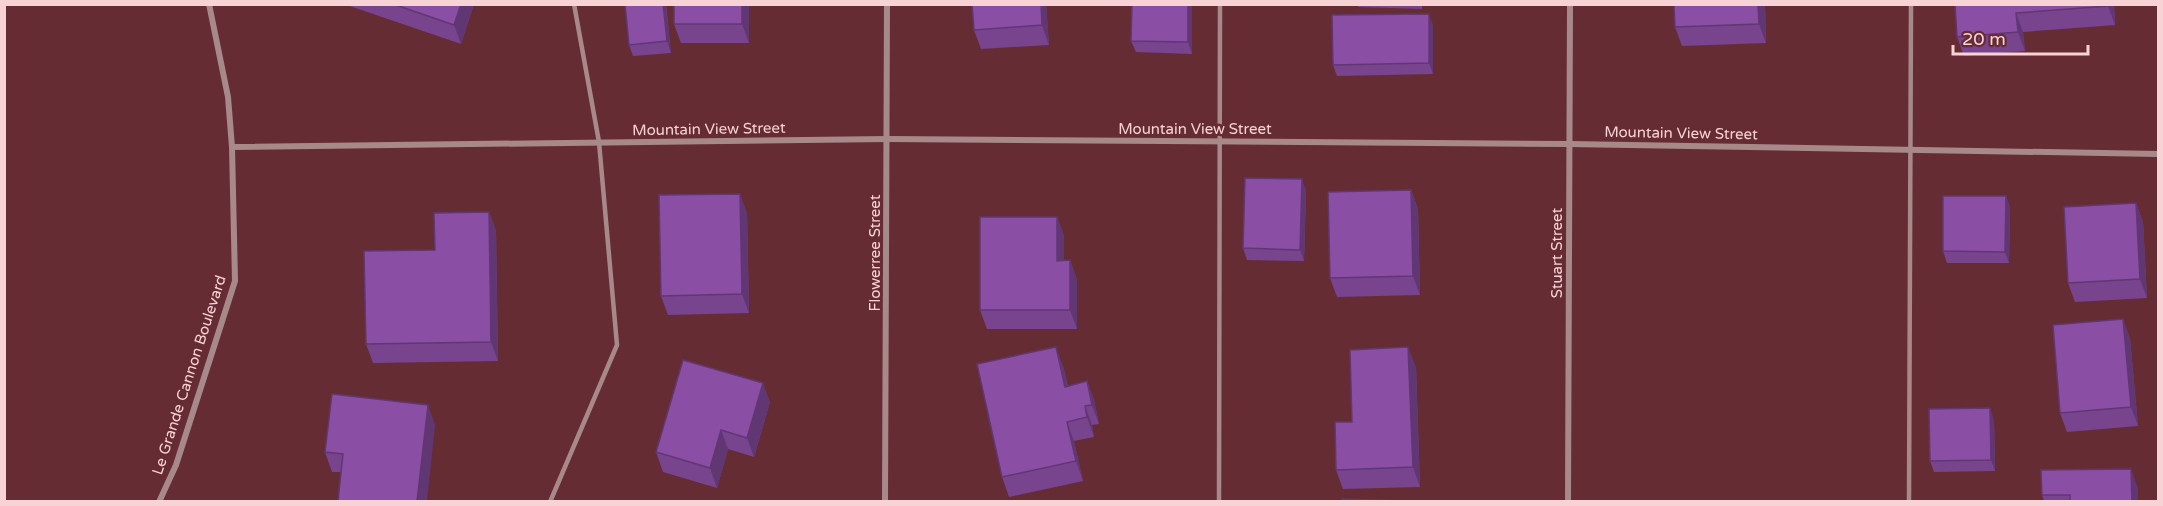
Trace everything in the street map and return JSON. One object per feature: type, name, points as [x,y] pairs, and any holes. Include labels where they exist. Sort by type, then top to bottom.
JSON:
[{"type":"street","name":"Le Grande Cannon Boulevard","points":[[159,501],[176,465],[235,280],[232,147],[228,98],[210,4]]},
{"type":"street","name":"Flowerree Street","points":[[885,501],[887,4]]},
{"type":"street","name":"Stuart Street","points":[[1568,501],[1570,4]]},
{"type":"street","name":"Mountain View Street","points":[[232,147],[888,139],[1569,144],[2158,154]]},
{"type":"lane","points":[[550,501],[618,345],[599,142],[574,4]]},
{"type":"lane","points":[[1219,501],[1220,4]]},
{"type":"lane","points":[[1909,501],[1911,4]]},
{"type":"building","points":[[393,4],[461,4],[454,25]]},
{"type":"building","points":[[625,4],[663,4],[667,41],[629,45]]},
{"type":"building","points":[[674,4],[742,4],[742,24],[674,24]]},
{"type":"building","points":[[972,4],[1041,4],[1042,25],[974,30]]},
{"type":"building","points":[[1132,4],[1188,4],[1188,42],[1131,41]]},
{"type":"building","points":[[1674,4],[1758,4],[1759,24],[1675,27]]},
{"type":"building","points":[[1955,4],[2108,4],[2108,6],[2016,13],[2018,32],[1957,37]]},
{"type":"building","points":[[1429,14],[1429,63],[1333,65],[1332,15]]},
{"type":"building","points":[[1245,178],[1302,179],[1300,250],[1243,248]]},
{"type":"building","points":[[1411,190],[1413,276],[1330,278],[1328,192]]},
{"type":"building","points":[[740,194],[742,294],[661,296],[659,195]]},
{"type":"building","points":[[1943,196],[2006,196],[2005,252],[1943,251]]},
{"type":"building","points":[[2136,203],[2140,279],[2068,283],[2064,207]]},
{"type":"building","points":[[489,212],[491,342],[366,344],[364,251],[435,250],[434,213]]},
{"type":"building","points":[[980,217],[1057,217],[1057,261],[1070,260],[1070,310],[980,310]]},
{"type":"building","points":[[2123,319],[2131,407],[2060,413],[2053,325]]},
{"type":"building","points":[[1056,347],[1065,387],[1087,381],[1092,405],[1085,406],[1087,417],[1067,422],[1076,461],[1002,477],[977,364]]},
{"type":"building","points":[[1408,347],[1413,467],[1336,470],[1335,422],[1352,422],[1350,350]]},
{"type":"building","points":[[683,360],[763,383],[747,438],[721,430],[710,468],[656,452]]},
{"type":"building","points":[[332,394],[428,405],[417,501],[338,501],[343,454],[325,452]]},
{"type":"building","points":[[1990,408],[1991,460],[1930,461],[1929,409]]},
{"type":"building","points":[[2131,469],[2132,501],[2070,501],[2070,495],[2042,495],[2041,470]]},
{"type":"building","points":[[1342,499],[1403,501],[1342,501]]}]
